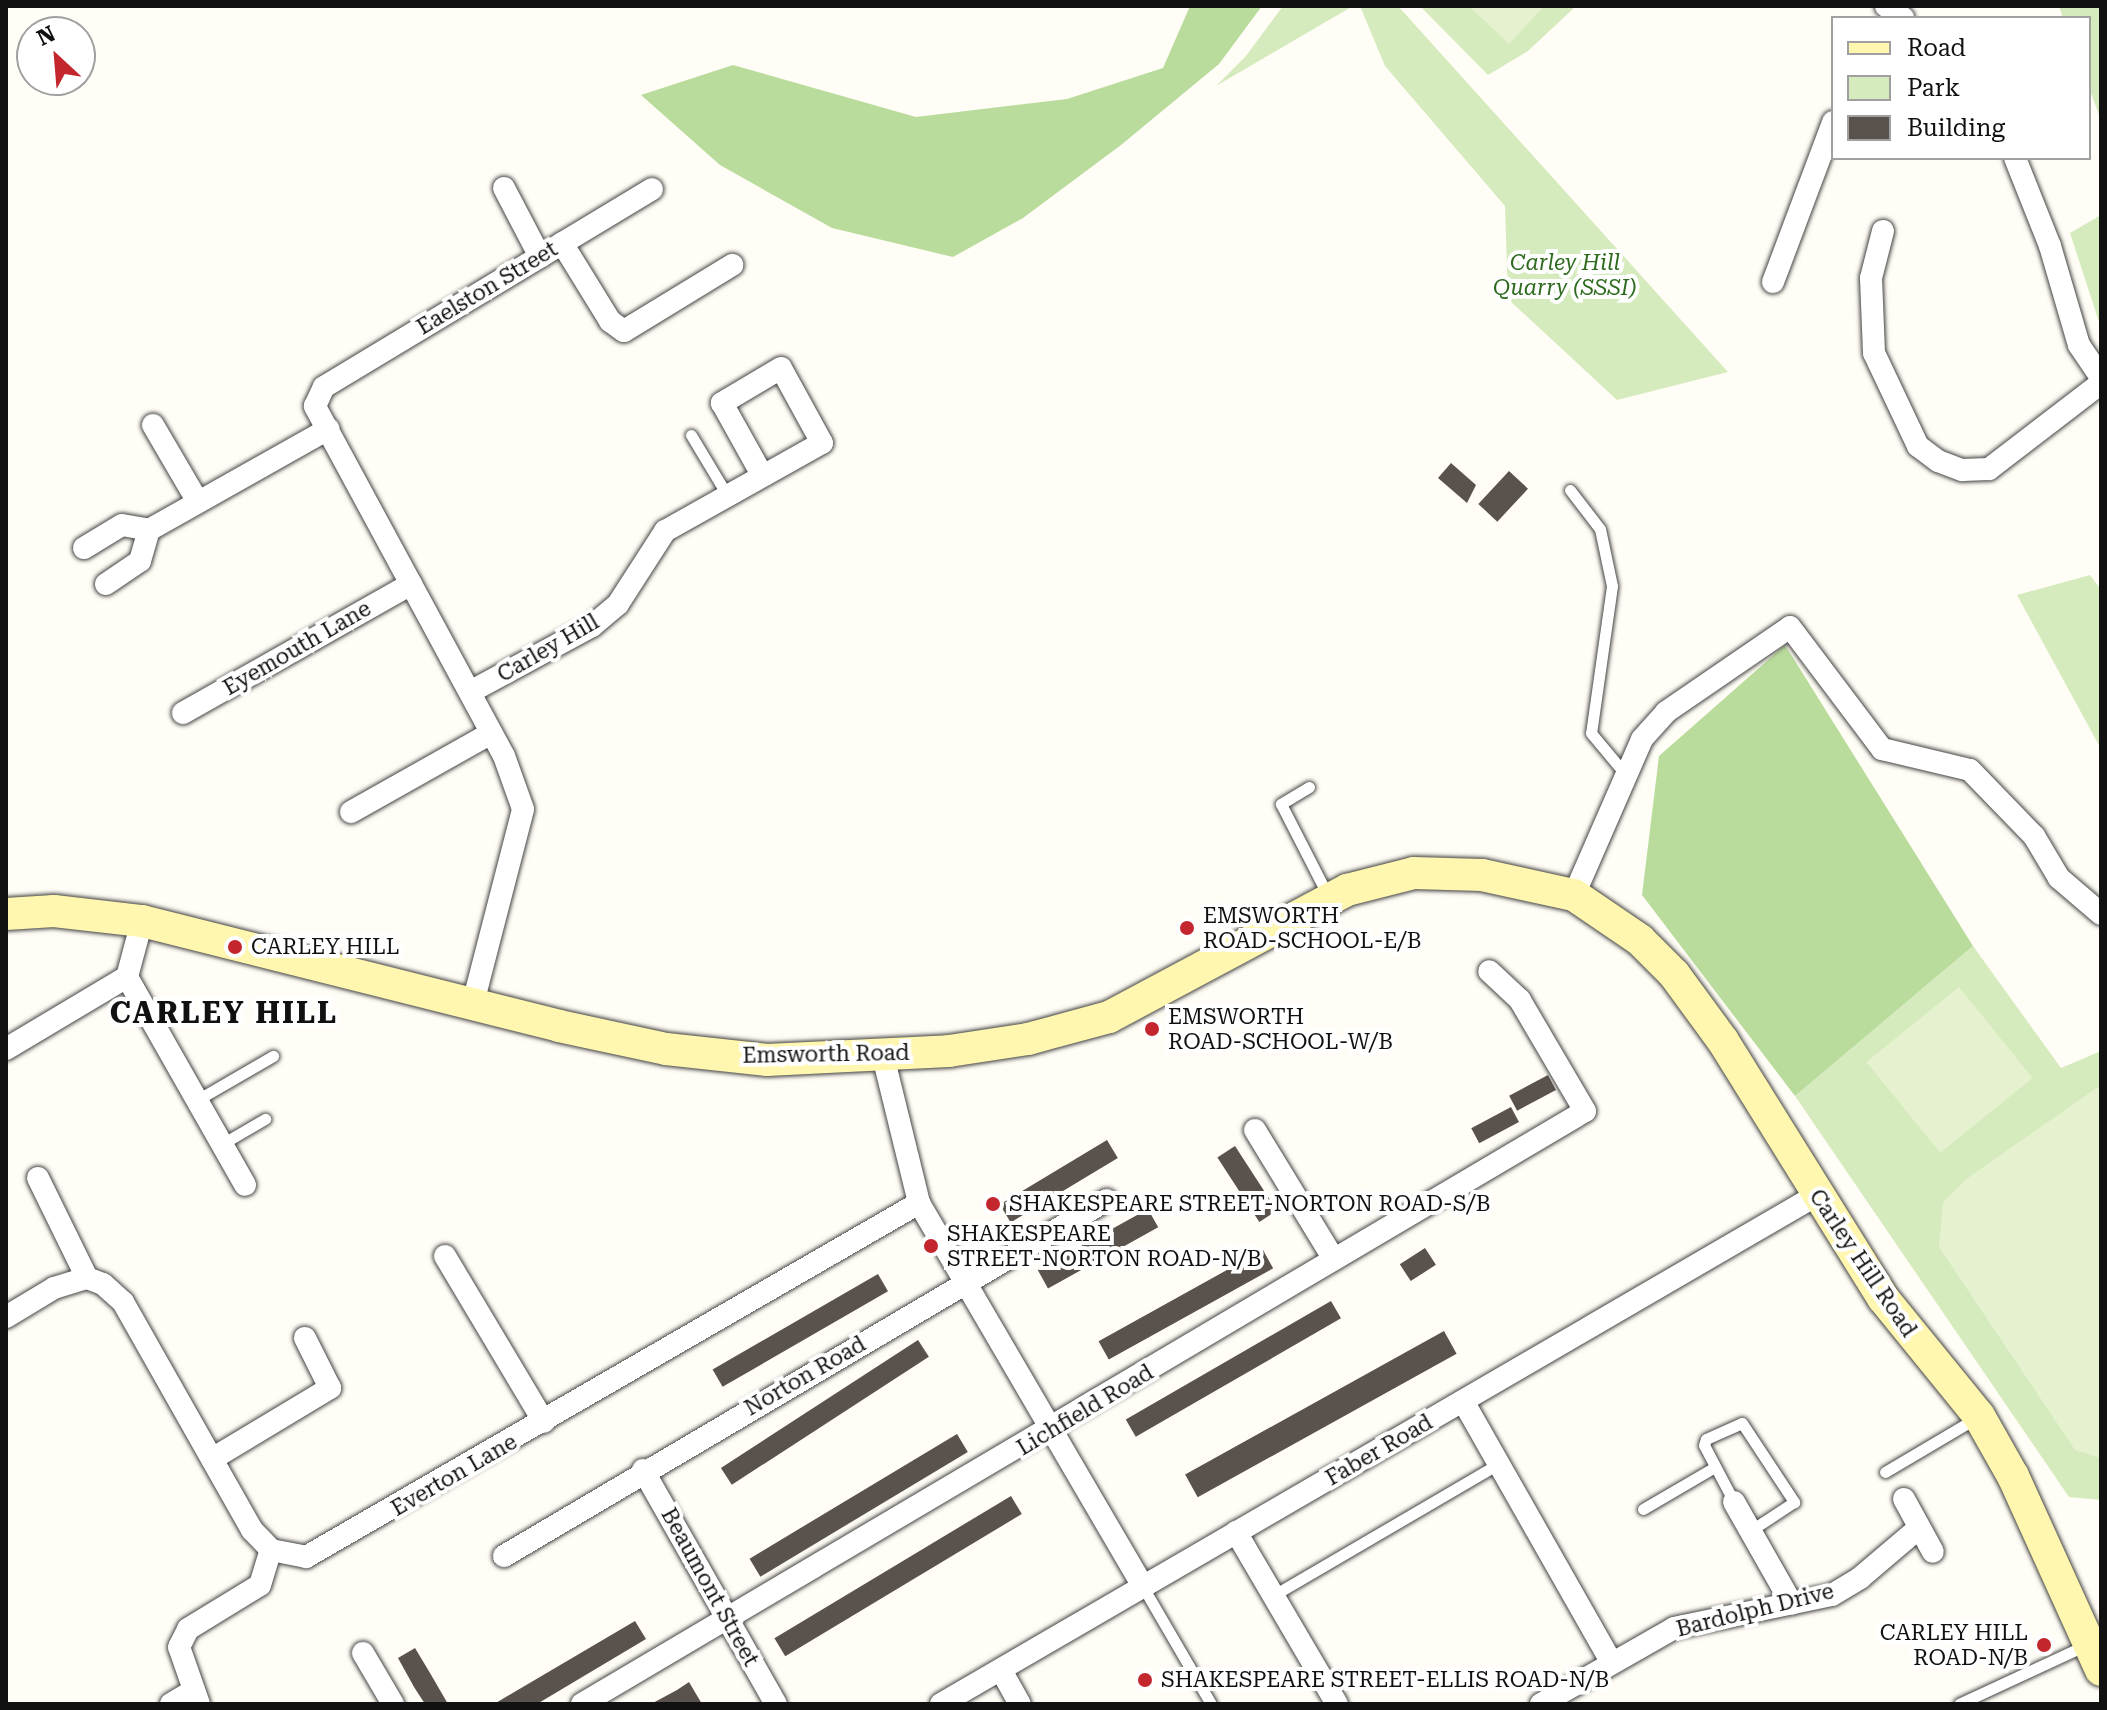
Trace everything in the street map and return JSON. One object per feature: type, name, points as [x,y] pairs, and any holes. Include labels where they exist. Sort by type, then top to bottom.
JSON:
[{"type":"street","points":[[1773,282],[1831,127]]},
{"type":"street","points":[[1883,231],[1871,278],[1869,322],[1886,384],[1918,446],[1962,470],[1989,469],[2101,380],[2079,345],[2050,246],[2016,160]]},
{"type":"street","points":[[504,188],[540,257]]},
{"type":"street","name":"Eaelston Street","points":[[328,429],[315,406],[324,387],[652,189]]},
{"type":"street","points":[[562,243],[610,321],[624,331],[732,265]]},
{"type":"street","name":"Carley Hill","points":[[470,692],[592,626],[618,604],[665,531],[822,443],[781,368],[722,403],[762,475]]},
{"type":"street","points":[[153,425],[198,502]]},
{"type":"street","points":[[84,548],[122,525],[149,530],[328,429],[470,692],[523,809],[473,1003]]},
{"type":"street","points":[[106,584],[140,561],[149,530]]},
{"type":"street","name":"Eyemouth Lane","points":[[183,713],[411,584]]},
{"type":"street","points":[[1574,895],[1642,739],[1666,712],[1790,627],[1882,749],[1970,770],[2034,836],[2059,878],[2101,914]]},
{"type":"street","points":[[351,812],[491,733]]},
{"type":"street","name":"Emsworth Road","points":[[6,914],[54,911],[142,921],[666,1049],[767,1060],[883,1056],[1028,1039],[1109,1017],[1330,898],[1414,873],[1482,875],[1574,895]]},
{"type":"street","name":"Carley Hill Road","points":[[1574,895],[1640,940],[1674,974],[1723,1041],[1883,1298],[1979,1416],[2013,1476],[2096,1656]]},
{"type":"street","points":[[6,1049],[127,977],[142,921]]},
{"type":"street","name":"Lichfield Road","points":[[582,1704],[728,1622],[1052,1430],[1333,1258],[1585,1111],[1520,1000],[1489,971]]},
{"type":"street","points":[[127,977],[245,1185]]},
{"type":"street","points":[[883,1056],[919,1203],[1143,1587]]},
{"type":"street","points":[[1255,1130],[1333,1258]]},
{"type":"street","points":[[38,1178],[87,1278]]},
{"type":"street","name":"Faber Road","points":[[941,1704],[1817,1195]]},
{"type":"street","name":"Norton Road","points":[[504,1556],[643,1470],[1107,1200]]},
{"type":"street","name":"Everton Lane","points":[[271,1550],[306,1557],[919,1203]]},
{"type":"street","points":[[445,1256],[544,1422]]},
{"type":"street","points":[[6,1317],[54,1288],[87,1278],[103,1284],[123,1302],[252,1530],[271,1550],[260,1585],[188,1629],[179,1647],[196,1698],[171,1704]]},
{"type":"street","points":[[212,1459],[330,1388],[305,1338]]},
{"type":"street","points":[[1463,1401],[1611,1662]]},
{"type":"street","name":"Beaumont Street","points":[[643,1470],[776,1704]]},
{"type":"street","points":[[1904,1499],[1933,1552]]},
{"type":"street","points":[[1734,1502],[1792,1604]]},
{"type":"street","name":"Bardolph Drive","points":[[1541,1704],[1611,1662],[1695,1621],[1832,1595],[1860,1578],[1919,1528]]},
{"type":"street","points":[[1236,1532],[1337,1704]]},
{"type":"street","points":[[363,1653],[393,1704]]},
{"type":"street","points":[[1001,1670],[1020,1704]]},
{"type":"lane","points":[[691,435],[727,495]]},
{"type":"lane","points":[[1570,490],[1600,529],[1612,586],[1591,733],[1626,776]]},
{"type":"lane","points":[[1309,787],[1281,804],[1330,898]]},
{"type":"lane","points":[[197,1100],[273,1056]]},
{"type":"lane","points":[[222,1144],[265,1119]]},
{"type":"lane","points":[[1885,1472],[1979,1416]]},
{"type":"lane","points":[[1734,1502],[1715,1467],[1706,1439],[1736,1423],[1748,1427],[1794,1502],[1750,1531]]},
{"type":"lane","points":[[1274,1595],[1500,1463]]},
{"type":"lane","points":[[1643,1509],[1715,1467]]},
{"type":"lane","points":[[1143,1587],[1211,1704]]},
{"type":"lane","points":[[1959,1704],[2096,1656]]},
{"type":"green space","points":[[1190,6],[1262,6],[1219,64],[1121,145],[1023,218],[953,257],[832,228],[720,165],[641,95],[733,65],[916,117],[1067,99],[1163,68]]},
{"type":"green space","points":[[1283,6],[1353,6],[1216,86],[1246,56]]},
{"type":"green space","name":"Carley Hill Quarry (SSSI)","points":[[1360,6],[1398,6],[1728,372],[1617,400],[1508,299],[1505,206],[1385,66]]},
{"type":"green space","points":[[1420,6],[1576,6],[1528,51],[1488,75]]},
{"type":"green space","points":[[1469,6],[1544,6],[1509,44]]},
{"type":"green space","points":[[2059,6],[2101,6],[2101,120],[2091,93],[2091,16],[2062,16]]},
{"type":"green space","points":[[2101,215],[2101,328],[2070,233]]},
{"type":"green space","points":[[2090,575],[2101,590],[2101,749],[2017,595]]},
{"type":"green space","points":[[1785,645],[1973,946],[1795,1096],[1642,895],[1659,756]]},
{"type":"green space","points":[[1973,946],[2061,1068],[2101,1051],[2101,1500],[2069,1497],[1795,1096]]},
{"type":"green space","points":[[1959,987],[2033,1078],[1940,1153],[1867,1062]]},
{"type":"green space","points":[[2101,1085],[2101,1458],[2075,1450],[1939,1247],[1943,1202],[1969,1177]]},
{"type":"building","points":[[1451,463],[1476,485],[1467,503],[1438,478]]},
{"type":"building","points":[[1509,471],[1528,489],[1497,522],[1478,504]]},
{"type":"building","points":[[1548,1075],[1556,1090],[1517,1111],[1509,1096]]},
{"type":"building","points":[[1511,1107],[1519,1122],[1479,1143],[1471,1128]]},
{"type":"building","points":[[1107,1140],[1118,1158],[1011,1222],[1000,1204]]},
{"type":"building","points":[[1235,1146],[1277,1211],[1259,1222],[1217,1157]]},
{"type":"building","points":[[1148,1209],[1158,1227],[1048,1288],[1038,1270]]},
{"type":"building","points":[[1425,1248],[1436,1265],[1411,1281],[1400,1264]]},
{"type":"building","points":[[1263,1250],[1273,1268],[1109,1360],[1099,1341]]},
{"type":"building","points":[[878,1274],[888,1291],[723,1387],[713,1370]]},
{"type":"building","points":[[1331,1301],[1341,1318],[1136,1437],[1126,1420]]},
{"type":"building","points":[[1444,1331],[1457,1354],[1198,1497],[1185,1475]]},
{"type":"building","points":[[918,1340],[929,1357],[732,1485],[721,1468]]},
{"type":"building","points":[[957,1434],[968,1452],[760,1577],[750,1559]]},
{"type":"building","points":[[1011,1496],[1022,1514],[785,1656],[774,1638]]},
{"type":"building","points":[[635,1621],[646,1639],[537,1704],[494,1704]]},
{"type":"building","points":[[415,1648],[448,1704],[425,1704],[414,1687],[398,1658]]},
{"type":"building","points":[[689,1682],[702,1704],[651,1704],[677,1690]]},
{"type":"place","name":"EMSWORTH ROAD-SCHOOL-E/B","points":[[1187,928]]},
{"type":"place","name":"CARLEY HILL","points":[[235,947]]},
{"type":"place","name":"EMSWORTH ROAD-SCHOOL-W/B","points":[[1152,1029]]},
{"type":"place","name":"SHAKESPEARE STREET-NORTON ROAD-S/B","points":[[993,1204]]},
{"type":"place","name":"SHAKESPEARE STREET-NORTON ROAD-N/B","points":[[931,1246]]},
{"type":"place","name":"CARLEY HILL ROAD-N/B","points":[[2044,1645]]},
{"type":"place","name":"SHAKESPEARE STREET-ELLIS ROAD-N/B","points":[[1145,1680]]},
{"type":"district","name":"CARLEY HILL","points":[[224,1013]]}]
